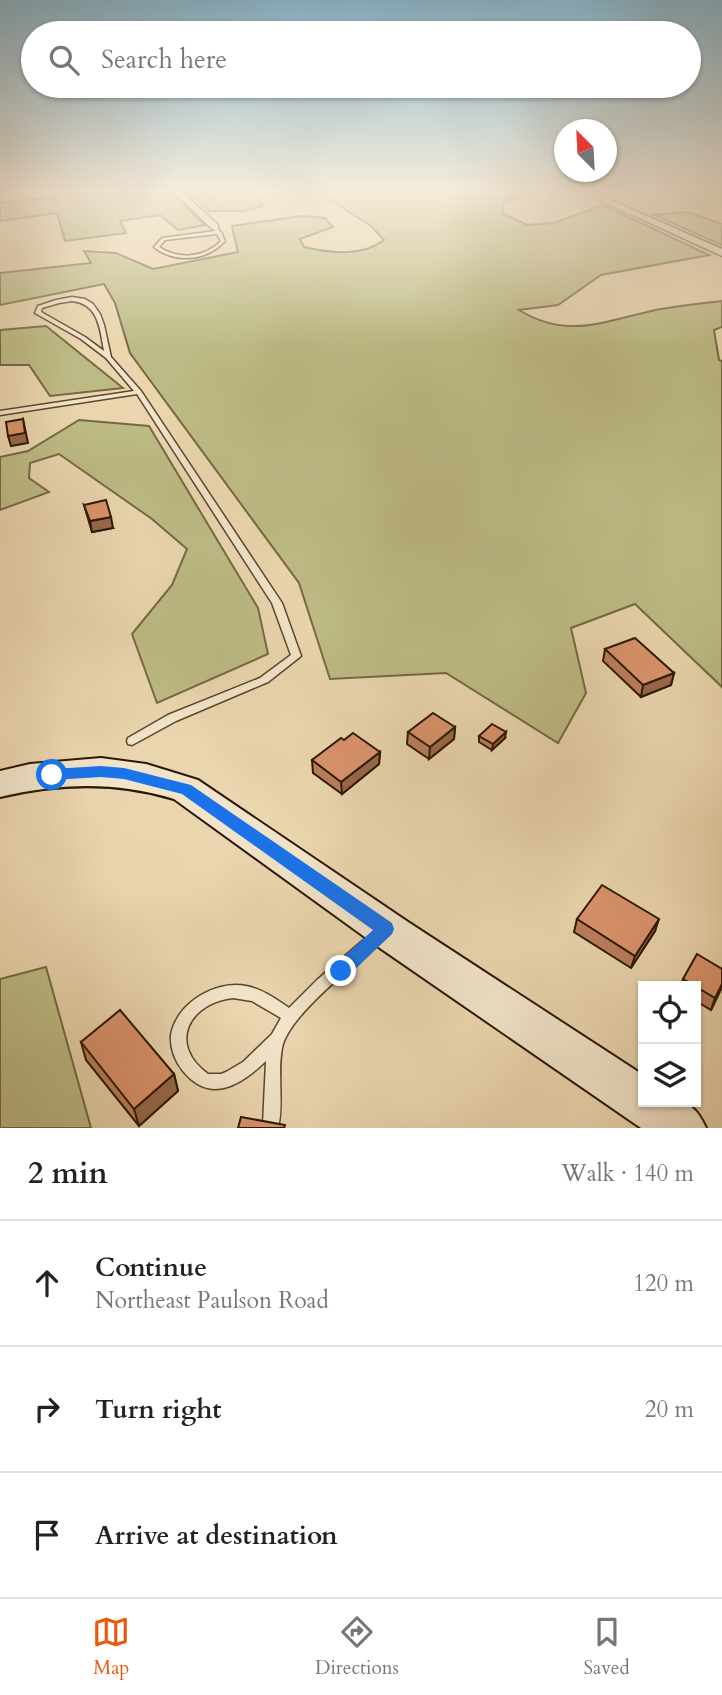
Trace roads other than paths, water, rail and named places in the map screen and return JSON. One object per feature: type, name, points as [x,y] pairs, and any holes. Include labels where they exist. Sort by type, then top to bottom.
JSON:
[{"type":"street","points":[[699,243],[722,253]]},
{"type":"street","points":[[0,784],[30,777],[101,771],[146,777],[186,789],[386,929],[682,1128]]},
{"type":"lane","points":[[160,243],[156,247],[168,255],[179,257],[204,253],[215,249],[221,243]]},
{"type":"lane","points":[[108,357],[93,306],[87,300],[71,298],[40,307],[38,313],[83,338],[108,357],[139,392],[277,603],[296,656],[264,680],[172,718],[132,741]]},
{"type":"lane","points":[[0,413],[139,392]]},
{"type":"lane","points":[[292,1017],[254,996],[245,993],[223,993],[199,1004],[189,1013],[180,1026],[177,1045],[185,1064],[202,1079],[211,1082],[233,1076],[251,1065],[277,1039],[292,1017],[386,929]]},
{"type":"lane","points":[[271,1125],[277,1039]]}]
